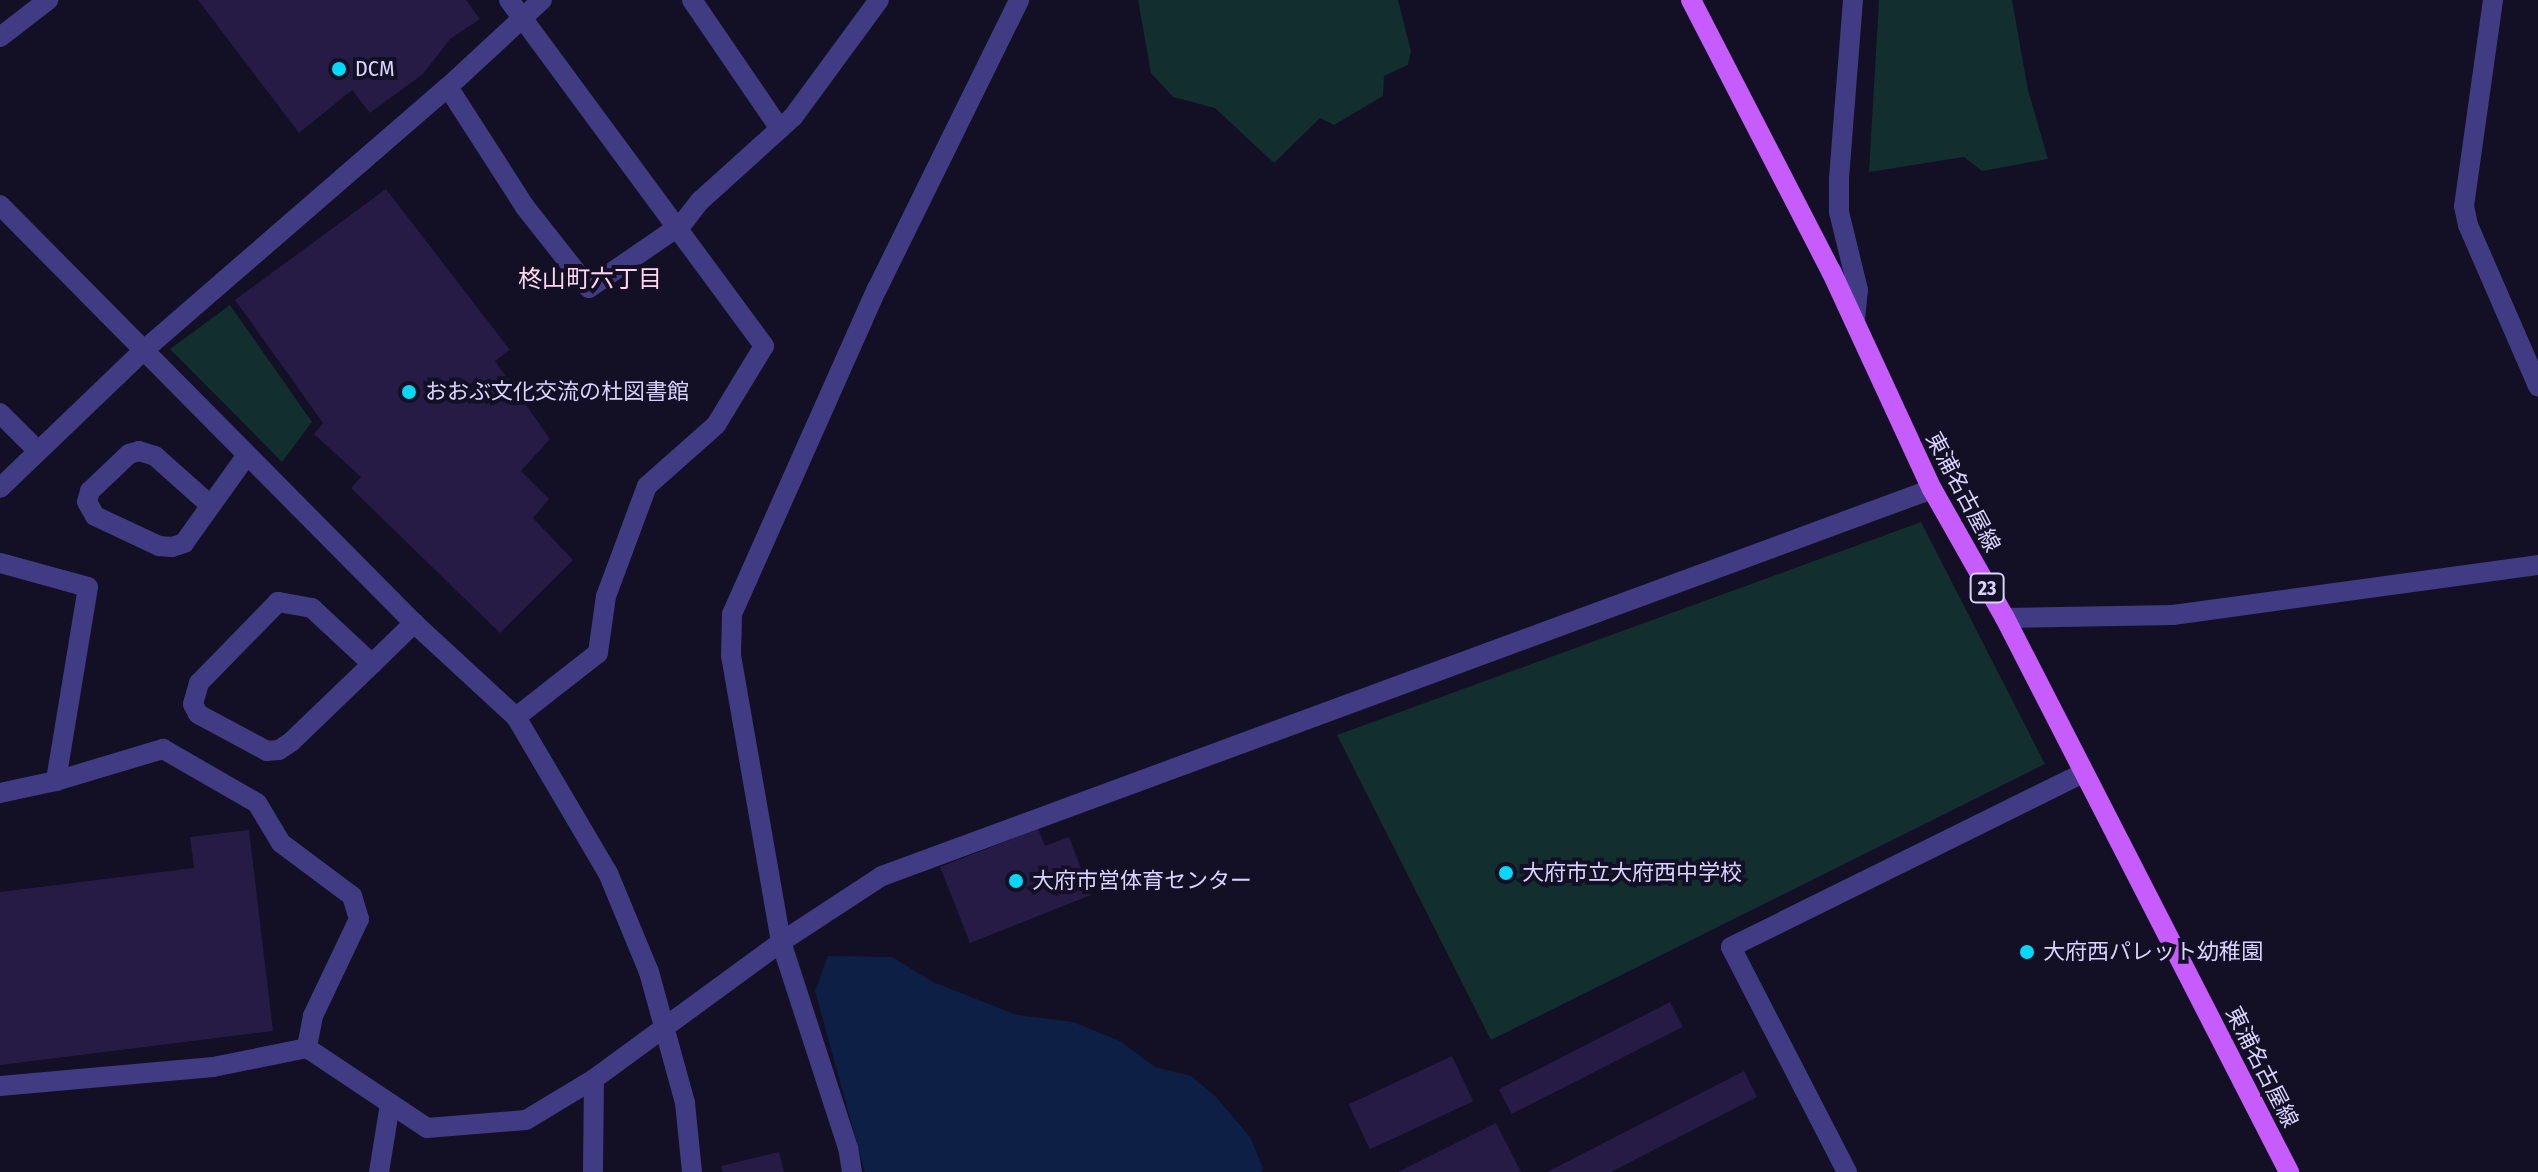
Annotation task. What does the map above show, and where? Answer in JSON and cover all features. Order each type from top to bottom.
[{"type":"main road","name":"東浦名古屋線","points":[[1691,0],[1855,320],[1932,489],[2005,618],[2289,1172]]},
{"type":"street","points":[[0,37],[48,0]]},
{"type":"street","points":[[0,488],[143,351],[448,87],[516,8],[542,0]]},
{"type":"street","points":[[692,0],[780,129]]},
{"type":"street","points":[[448,87],[525,207],[589,288],[679,226],[700,201],[793,117],[879,0]]},
{"type":"street","points":[[852,1172],[848,1148],[781,942],[731,656],[732,614],[877,289],[1019,0]]},
{"type":"street","points":[[1853,0],[1839,212],[1858,290],[1855,320]]},
{"type":"street","points":[[2493,0],[2464,206],[2468,225],[2538,386]]},
{"type":"street","points":[[516,8],[679,226],[764,346],[716,425],[647,486],[606,596],[598,653],[516,717]]},
{"type":"street","points":[[2,210],[414,623],[516,717],[608,873],[649,972],[685,1103],[692,1172]]},
{"type":"street","points":[[0,413],[38,451]]},
{"type":"street","points":[[210,505],[155,456],[139,451],[129,454],[90,491],[87,502],[95,516],[159,546],[172,547],[184,543],[247,455]]},
{"type":"street","points":[[0,1086],[213,1067],[307,1048],[427,1128],[526,1120],[594,1079],[665,1024],[781,942],[882,876],[1932,489]]},
{"type":"street","points":[[0,563],[88,587],[56,781]]},
{"type":"street","points":[[2005,618],[2173,615],[2538,565]]},
{"type":"street","points":[[372,664],[312,608],[278,602],[199,683],[193,704],[198,714],[267,751],[279,750],[372,664],[414,623]]},
{"type":"street","points":[[0,793],[56,781],[163,749],[257,803],[281,843],[352,896],[359,919],[313,1016],[307,1048]]},
{"type":"street","points":[[1847,1172],[1731,947],[2083,773]]},
{"type":"street","points":[[593,1172],[594,1079]]},
{"type":"street","points":[[379,1172],[390,1104]]},
{"type":"green space","points":[[1138,0],[1398,0],[1411,51],[1408,65],[1384,76],[1383,96],[1334,125],[1320,118],[1274,163],[1215,108],[1173,97],[1151,73]]},
{"type":"green space","points":[[1879,0],[2012,0],[2028,90],[2048,159],[1982,171],[1964,157],[1869,172]]},
{"type":"green space","points":[[230,305],[312,422],[282,462],[170,349]]},
{"type":"green space","points":[[1921,522],[2045,764],[1491,1040],[1337,735]]},
{"type":"water","points":[[828,956],[892,957],[933,982],[1017,1015],[1073,1022],[1120,1041],[1155,1067],[1191,1076],[1216,1097],[1250,1137],[1263,1168],[1261,1172],[865,1172],[815,991]]},
{"type":"building","name":"DCM","points":[[198,0],[466,0],[480,19],[450,39],[423,74],[370,113],[352,90],[299,133]]},
{"type":"building","name":"おおぶ文化交流の杜図書館","points":[[386,189],[510,350],[495,361],[550,439],[521,471],[549,499],[533,518],[573,560],[500,633],[351,488],[361,477],[314,434],[323,423],[235,300]]},
{"type":"building","name":"大府市営体育センター","points":[[1038,829],[1045,846],[1069,837],[1091,895],[970,943],[940,867]]},
{"type":"building","points":[[249,830],[273,1031],[0,1065],[0,892],[194,868],[190,837]]},
{"type":"building","points":[[1670,1002],[1683,1027],[1512,1114],[1499,1089]]},
{"type":"building","points":[[1452,1056],[1473,1101],[1370,1149],[1349,1104]]},
{"type":"building","points":[[1744,1071],[1757,1097],[1611,1172],[1547,1172]]},
{"type":"building","points":[[1496,1123],[1521,1172],[1398,1172]]},
{"type":"building","points":[[779,1152],[784,1172],[723,1172],[721,1166]]},
{"type":"place","name":"DCM","points":[[339,69]]},
{"type":"place","name":"おおぶ文化交流の杜図書館","points":[[409,392]]},
{"type":"place","name":"大府市立大府西中学校","points":[[1506,873]]},
{"type":"place","name":"大府市営体育センター","points":[[1016,881]]},
{"type":"place","name":"大府西パレット幼稚園","points":[[2027,952]]},
{"type":"district","name":"柊山町六丁目","points":[[590,280]]}]
